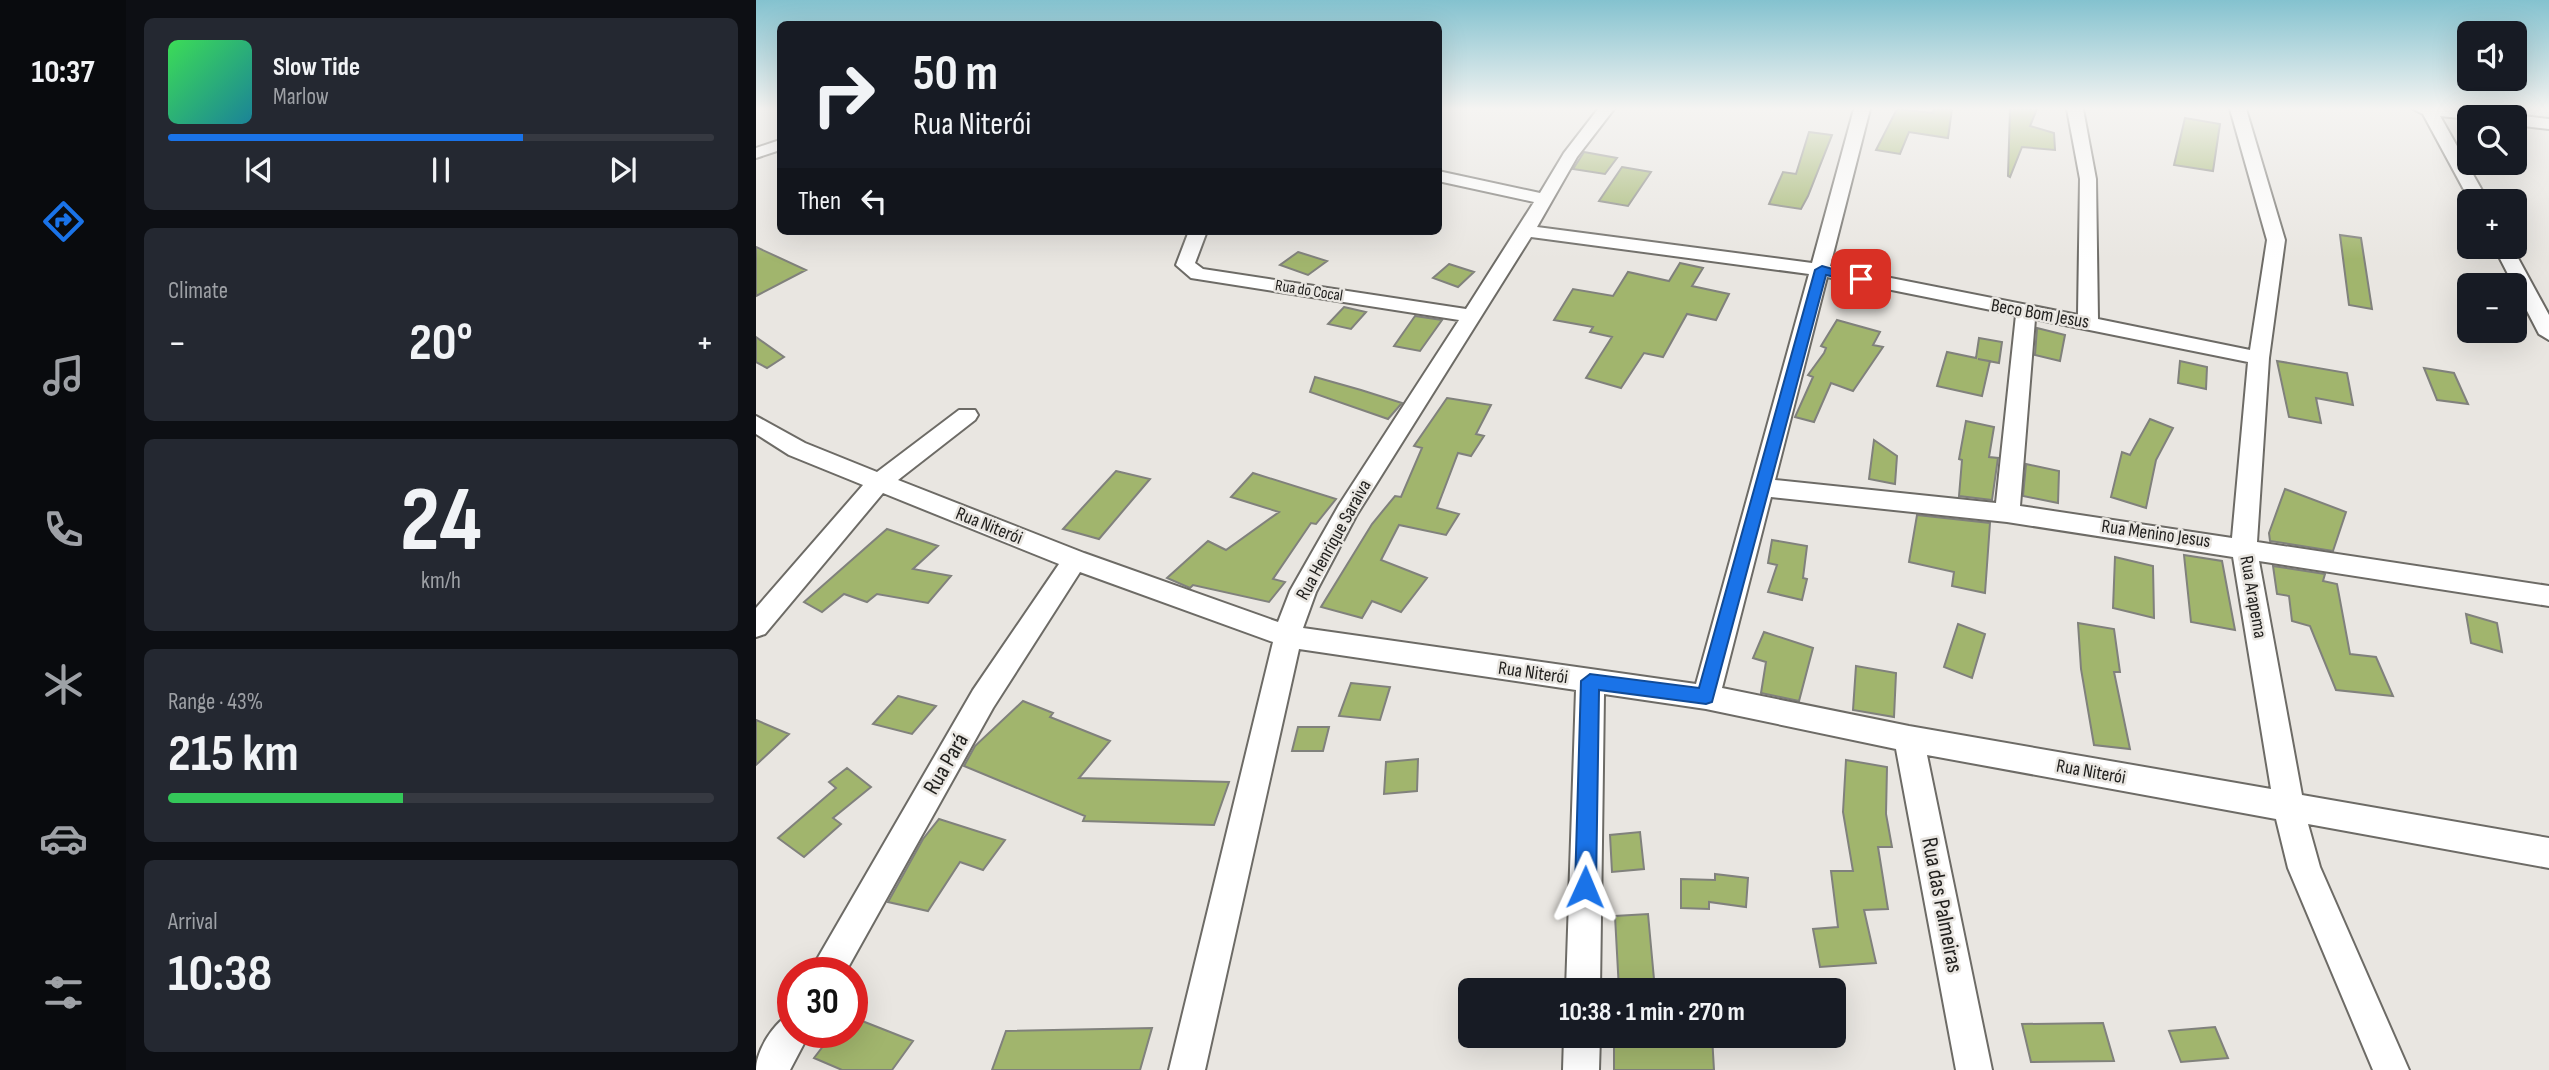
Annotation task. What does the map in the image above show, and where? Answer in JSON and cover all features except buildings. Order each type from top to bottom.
[{"type":"street","name":"Rua Henrique Saraiva","points":[[1187,1070],[1289,637],[1303,591],[1347,512],[1526,231],[1568,159]]},
{"type":"street","points":[[1706,697],[1760,486],[1822,270],[1850,159]]},
{"type":"street","points":[[2084,159],[2088,178],[2088,322]]},
{"type":"street","name":"Rua Arapema","points":[[2252,159],[2276,240],[2259,358],[2245,547],[2289,809],[2304,868],[2390,1070]]},
{"type":"street","points":[[2454,159],[2472,189]]},
{"type":"street","points":[[1442,177],[1544,199]]},
{"type":"street","name":"Beco Bom Jesus","points":[[1526,231],[1822,270],[2259,358]]},
{"type":"street","name":"Rua do Cocal","points":[[1196,235],[1185,265],[1191,271],[1471,316]]},
{"type":"street","points":[[2509,259],[2549,334]]},
{"type":"street","points":[[2007,513],[2026,311]]},
{"type":"street","points":[[756,626],[879,482],[967,415]]},
{"type":"street","name":"Rua Niterói","points":[[756,424],[797,449],[879,482],[1075,560],[1289,637],[1706,697],[1909,739],[2289,809],[2549,853]]},
{"type":"street","name":"Rua Menino Jesus","points":[[1760,486],[2007,513],[2245,547],[2549,596]]},
{"type":"street","name":"Rua Pará","points":[[835,957],[983,699],[1075,560]]},
{"type":"street","points":[[1583,978],[1590,681]]},
{"type":"street","name":"Rua das Palmeiras","points":[[1909,739],[1974,1070]]},
{"type":"street","points":[[770,1070],[783,1048]]},
{"type":"street","points":[[1581,1070],[1582,1048]]},
{"type":"route","points":[[1585,887],[1590,681],[1706,697],[1760,486],[1822,270],[1861,279]]}]
